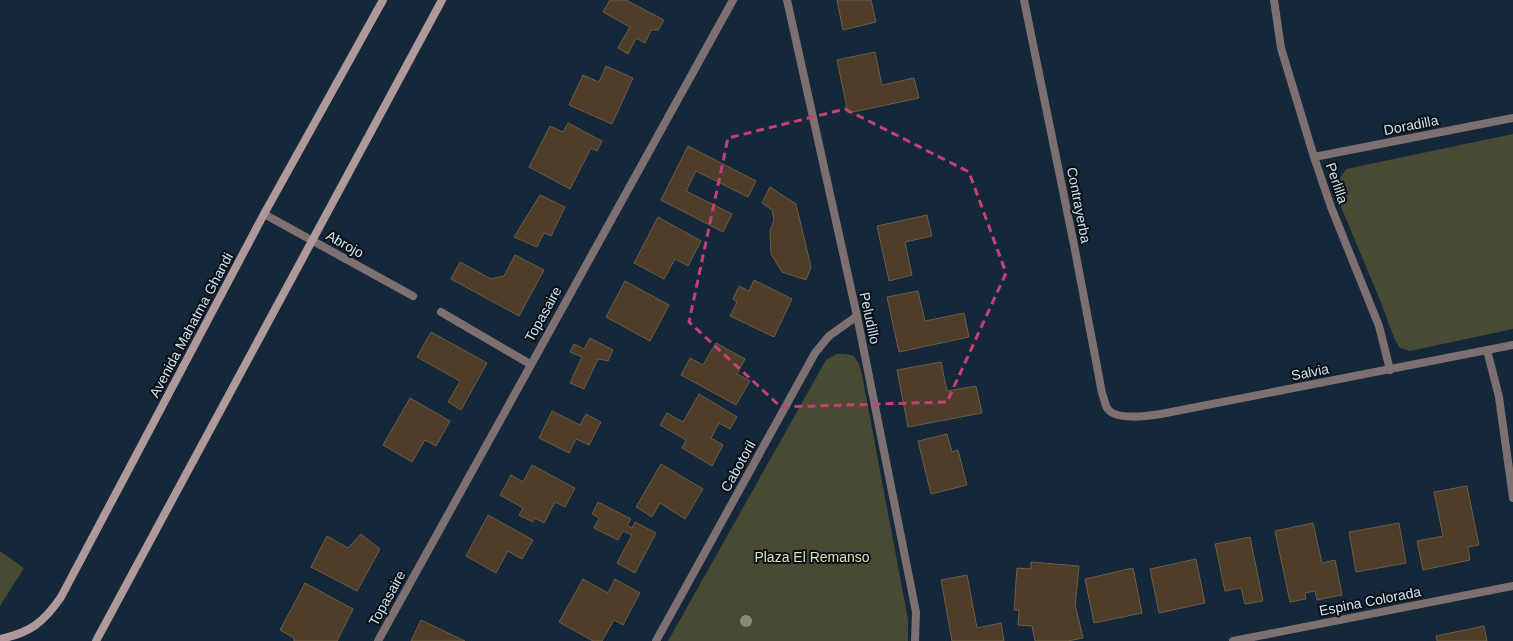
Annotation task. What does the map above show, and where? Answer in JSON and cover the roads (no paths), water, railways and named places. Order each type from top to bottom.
[{"type":"main road","name":"Avenida Mahatma Ghandi","points":[[0,640],[26,631],[39,623],[50,613],[61,597],[264,214],[383,0]]},
{"type":"main road","points":[[96,641],[442,0]]},
{"type":"street","name":"Topasaire","points":[[378,641],[530,364],[733,0]]},
{"type":"street","name":"Contrayerba","points":[[1024,0],[1073,238],[1102,393],[1107,408],[1112,413]]},
{"type":"street","name":"Perlilla","points":[[1274,0],[1281,48],[1314,157],[1333,214],[1379,326],[1390,370]]},
{"type":"street","name":"Peludillo","points":[[788,1],[857,316],[916,612],[915,641]]},
{"type":"street","name":"Doradilla","points":[[1314,157],[1513,118]]},
{"type":"street","name":"Abrojo","points":[[264,214],[412,296]]},
{"type":"street","points":[[441,312],[530,364]]},
{"type":"street","name":"Cabotoril","points":[[656,641],[815,353],[829,336],[857,316]]},
{"type":"street","name":"Salvia","points":[[1112,413],[1120,416],[1161,414],[1513,345]]},
{"type":"street","points":[[1487,350],[1499,397],[1513,498]]},
{"type":"street","name":"Espina Colorada","points":[[1233,641],[1513,586]]},
{"type":"park label","name":"Plaza El Remanso","points":[[812,557]]}]
